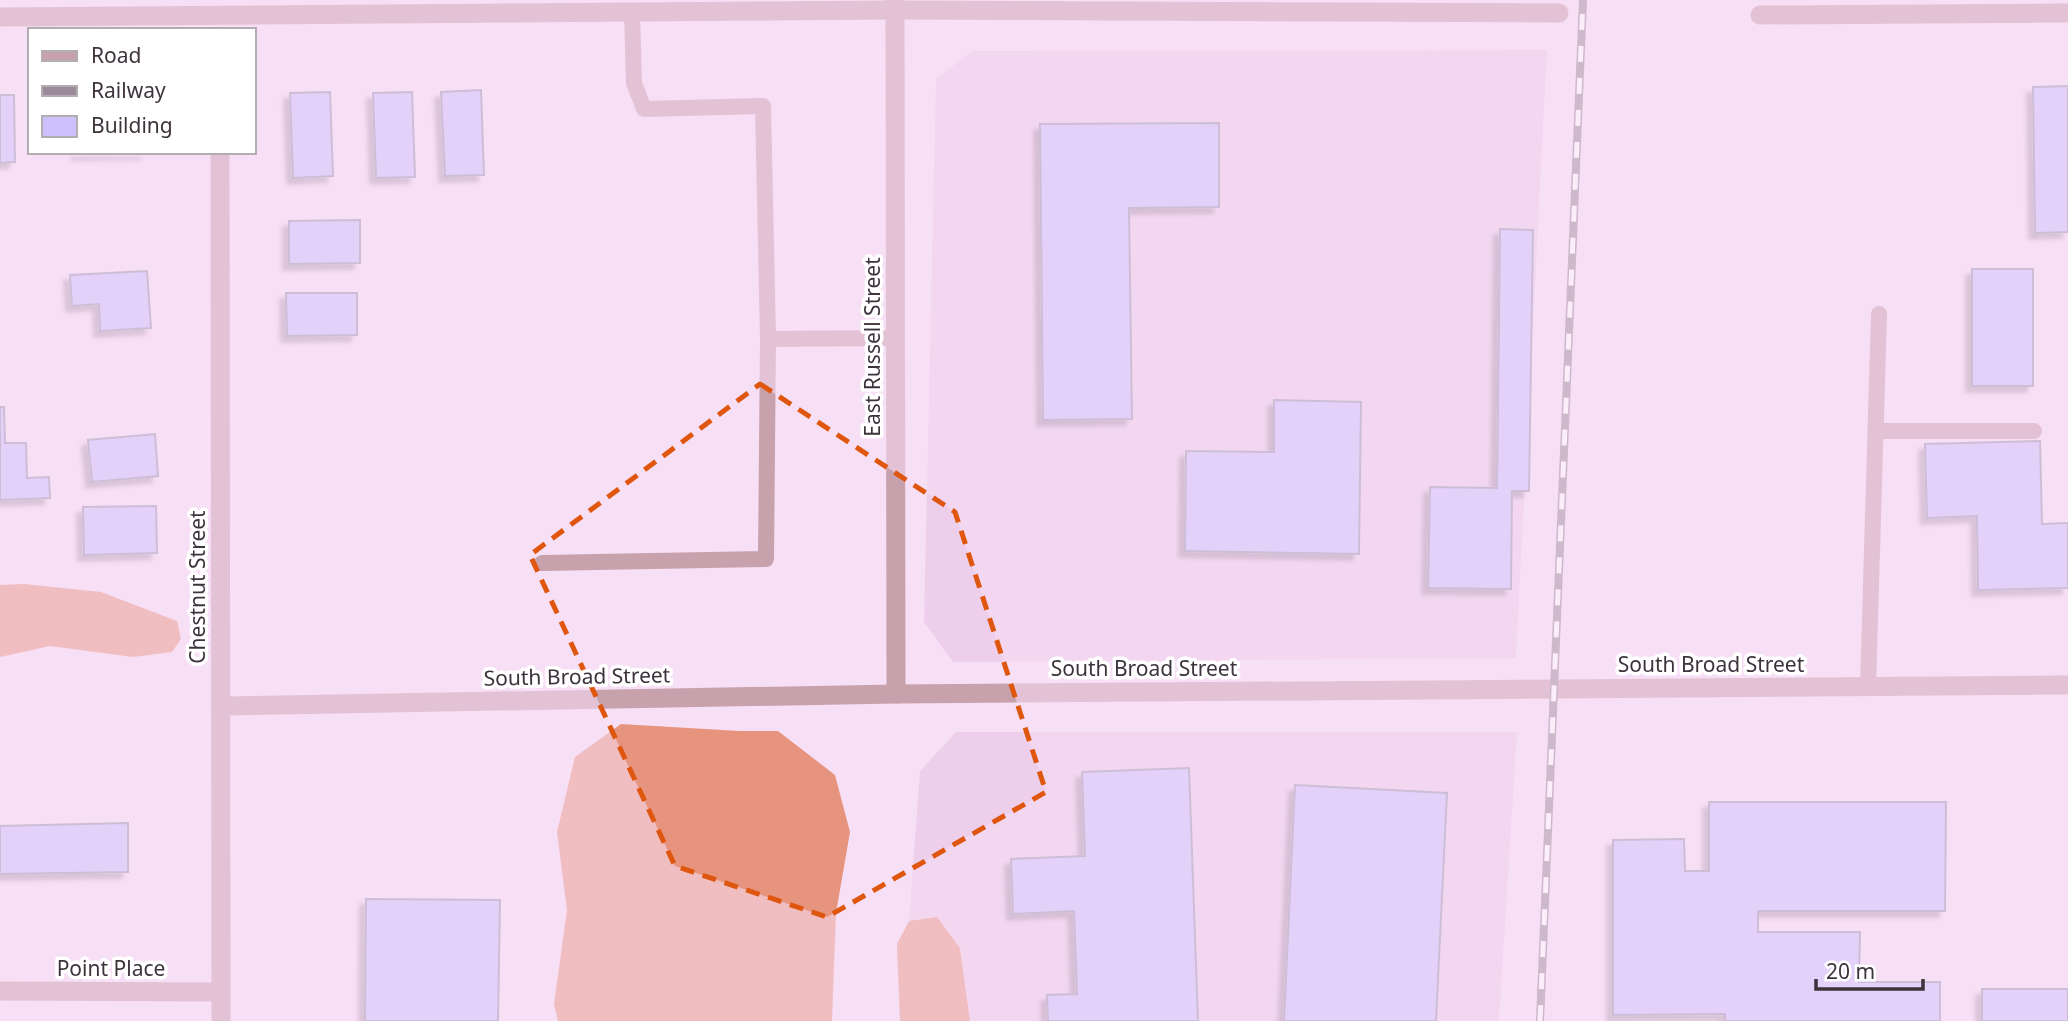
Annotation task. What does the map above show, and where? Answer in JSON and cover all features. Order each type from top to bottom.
[{"type":"street","points":[[0,17],[220,15],[472,7],[632,12],[895,5],[1559,13]]},
{"type":"street","name":"East Russell Street","points":[[895,5],[896,694]]},
{"type":"street","points":[[1760,15],[2068,13]]},
{"type":"street","name":"Chestnut Street","points":[[220,154],[221,1021]]},
{"type":"street","name":"South Broad Street","points":[[221,706],[896,694],[2068,685]]},
{"type":"street","name":"Point Place","points":[[0,991],[221,992]]},
{"type":"lane","points":[[542,563],[766,559],[768,339],[763,106],[644,109],[634,83],[632,12]]},
{"type":"lane","points":[[1868,687],[1879,314]]},
{"type":"lane","points":[[768,339],[895,338]]},
{"type":"lane","points":[[1876,431],[2034,432]]},
{"type":"highlighted area","points":[[760,384],[955,512],[1046,792],[827,917],[675,866],[530,555]]},
{"type":"shaded area","points":[[1547,50],[1516,658],[953,662],[924,622],[936,79],[972,51]]},
{"type":"shaded area","points":[[24,584],[101,592],[177,621],[181,639],[172,652],[133,657],[50,646],[0,657],[0,585]]},
{"type":"shaded area","points":[[621,724],[778,731],[835,775],[850,832],[836,913],[832,1021],[558,1021],[554,1004],[567,910],[557,832],[575,757]]},
{"type":"shaded area","points":[[956,732],[1517,732],[1499,1021],[970,1021],[960,948],[909,921],[920,771]]},
{"type":"shaded area","points":[[937,917],[960,948],[970,1021],[900,1021],[897,944],[909,921]]},
{"type":"building","points":[[2068,86],[2068,232],[2035,233],[2033,87]]},
{"type":"building","points":[[481,90],[484,175],[445,176],[441,92]]},
{"type":"building","points":[[330,92],[333,176],[293,178],[290,93]]},
{"type":"building","points":[[412,92],[415,177],[376,178],[373,93]]},
{"type":"building","points":[[0,95],[14,95],[15,162],[0,163]]},
{"type":"building","points":[[1219,123],[1219,207],[1129,208],[1132,419],[1043,420],[1040,124]]},
{"type":"building","points":[[360,220],[360,263],[289,264],[289,221]]},
{"type":"building","points":[[1500,229],[1533,230],[1529,491],[1512,491],[1511,589],[1428,588],[1430,487],[1497,488]]},
{"type":"building","points":[[1972,269],[2033,269],[2033,386],[1972,386]]},
{"type":"building","points":[[147,271],[151,328],[100,331],[99,304],[72,306],[70,275]]},
{"type":"building","points":[[286,293],[357,293],[357,335],[287,336]]},
{"type":"building","points":[[1274,400],[1361,402],[1359,554],[1185,551],[1186,451],[1274,452]]},
{"type":"building","points":[[0,407],[4,407],[5,443],[26,443],[27,478],[49,477],[50,498],[0,500]]},
{"type":"building","points":[[155,434],[158,476],[92,482],[88,440]]},
{"type":"building","points":[[2040,441],[2042,524],[2068,523],[2068,588],[1978,590],[1977,516],[1927,518],[1925,444]]},
{"type":"building","points":[[156,506],[157,553],[84,555],[83,507]]},
{"type":"building","points":[[1189,768],[1198,1021],[1048,1021],[1047,995],[1077,994],[1074,911],[1013,914],[1011,859],[1085,856],[1082,772]]},
{"type":"building","points":[[1295,785],[1447,793],[1436,1021],[1284,1021]]},
{"type":"building","points":[[1709,802],[1946,802],[1945,911],[1758,911],[1758,932],[1860,932],[1859,982],[1940,982],[1940,1021],[1725,1021],[1725,1014],[1613,1015],[1613,840],[1684,839],[1685,871],[1709,871]]},
{"type":"building","points":[[128,823],[128,872],[0,874],[0,826]]},
{"type":"building","points":[[366,899],[500,900],[498,1021],[365,1021]]},
{"type":"building","points":[[1982,989],[2068,989],[2068,1021],[1982,1021]]},
{"type":"railway","points":[[1540,1021],[1583,0]]}]
